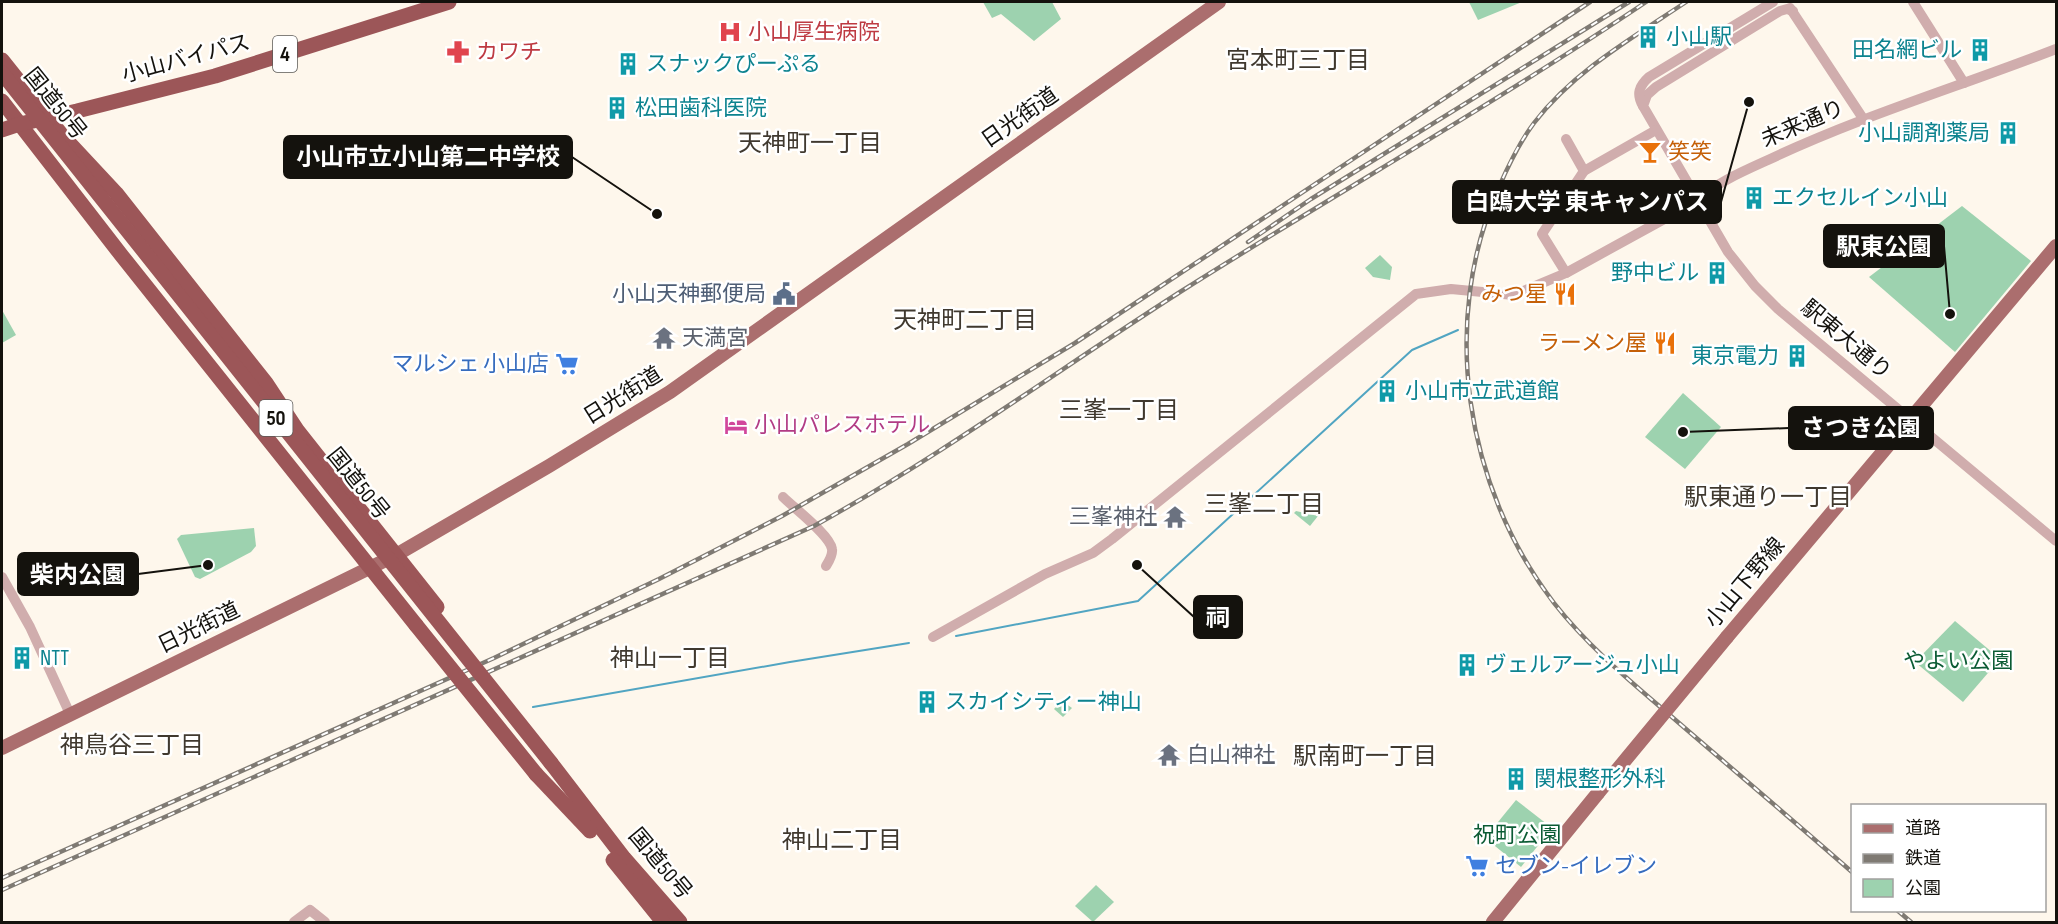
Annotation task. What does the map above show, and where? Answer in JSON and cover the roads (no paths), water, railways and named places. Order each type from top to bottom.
[{"type":"highway","name":"小山バイパス","points":[[2,130],[20,123],[221,74],[449,2]]},
{"type":"highway","points":[[2,60],[48,118],[116,194],[266,383],[297,430],[437,607],[547,766]]},
{"type":"highway","name":"国道50号","points":[[2,73],[547,766],[590,831],[666,916],[680,922]]},
{"type":"highway","name":"国道50号","points":[[2,89],[547,766],[624,858],[666,916]]},
{"type":"highway","points":[[2,101],[122,256],[416,625],[547,766]]},
{"type":"main road","name":"日光街道","points":[[2,748],[396,555],[540,472],[670,392],[1219,2]]},
{"type":"main road","name":"小山下野線","points":[[1493,922],[1727,637],[2056,246]]},
{"type":"street","points":[[1643,106],[1638,93],[1639,88],[1649,77],[1773,2]]},
{"type":"street","points":[[1779,2],[1795,6],[1864,120]]},
{"type":"street","points":[[1913,2],[1964,83]]},
{"type":"street","points":[[1643,106],[1647,95],[1656,87],[1780,11],[1795,6]]},
{"type":"street","name":"未来通り","points":[[933,637],[1045,574],[1093,553],[1416,294],[1451,290],[1514,295],[1566,273],[1697,201],[1703,194],[1797,146],[2056,49]]},
{"type":"street","name":"駅東大通り","points":[[1643,106],[1728,252],[1755,286],[1778,309],[2056,541]]},
{"type":"street","points":[[1566,273],[1542,234],[1584,171],[1656,130]]},
{"type":"street","points":[[1566,139],[1584,171]]},
{"type":"street","points":[[783,497],[826,537],[831,546],[830,558],[825,566]]},
{"type":"street","points":[[2,577],[30,627],[70,714]]},
{"type":"street","points":[[294,922],[310,910],[325,922]]},
{"type":"waterway","points":[[956,636],[1138,601],[1412,350],[1458,330]]},
{"type":"waterway","points":[[533,707],[909,643]]},
{"type":"railway","points":[[2,878],[494,658],[659,579],[782,516],[908,444],[1075,343],[1590,2]]},
{"type":"railway","points":[[1248,242],[1311,199],[1629,2]]},
{"type":"railway","points":[[2,890],[814,526],[908,471],[1180,292],[1531,77],[1646,2]]},
{"type":"railway","points":[[1686,2],[1585,71],[1550,104],[1534,123],[1515,154],[1499,187],[1480,239],[1470,293],[1467,347],[1471,402],[1482,456],[1499,508],[1524,557],[1554,603],[1583,636],[1646,695],[1851,871]]},
{"type":"railway","points":[[1899,912],[1911,922]]},
{"type":"place","name":"小山厚生病院","points":[[730,32]]},
{"type":"place","name":"小山駅","points":[[1648,37]]},
{"type":"place","name":"田名網ビル","points":[[1980,50]]},
{"type":"place","name":"カワチ","points":[[458,52]]},
{"type":"place","name":"スナックぴーぷる","points":[[628,64]]},
{"type":"place","name":"白鴎大学 東キャンパス","points":[[1749,102]]},
{"type":"place","name":"松田歯科医院","points":[[617,108]]},
{"type":"place","name":"小山調剤薬局","points":[[2008,133]]},
{"type":"place","name":"笑笑","points":[[1650,152]]},
{"type":"place","name":"エクセルイン小山","points":[[1754,198]]},
{"type":"place","name":"小山市立小山第二中学校","points":[[657,214]]},
{"type":"place","name":"野中ビル","points":[[1717,273]]},
{"type":"place","name":"小山天神郵便局","points":[[784,294]]},
{"type":"place","name":"みつ星","points":[[1565,294]]},
{"type":"place","name":"駅東公園","points":[[1950,314]]},
{"type":"place","name":"天満宮","points":[[664,338]]},
{"type":"place","name":"ラーメン屋","points":[[1665,343]]},
{"type":"place","name":"東京電力","points":[[1797,356]]},
{"type":"place","name":"マルシェ 小山店","points":[[567,364]]},
{"type":"place","name":"小山市立武道館","points":[[1387,391]]},
{"type":"place","name":"小山パレスホテル","points":[[736,425]]},
{"type":"place","name":"さつき公園","points":[[1683,432]]},
{"type":"place","name":"三峯神社","points":[[1175,517]]},
{"type":"place","name":"柴内公園","points":[[208,565]]},
{"type":"place","name":"祠","points":[[1137,565]]},
{"type":"place","name":"NTT","points":[[22,658]]},
{"type":"place","name":"ヴェルアージュ小山","points":[[1467,665]]},
{"type":"place","name":"スカイシティー神山","points":[[927,702]]},
{"type":"place","name":"白山神社","points":[[1169,755]]},
{"type":"place","name":"関根整形外科","points":[[1516,779]]},
{"type":"place","name":"セブン-イレブン","points":[[1477,866]]},
{"type":"district","name":"宮本町三丁目","points":[[1298,60]]},
{"type":"district","name":"天神町一丁目","points":[[810,143]]},
{"type":"district","name":"天神町二丁目","points":[[965,320]]},
{"type":"district","name":"三峯一丁目","points":[[1119,410]]},
{"type":"district","name":"駅東通り一丁目","points":[[1768,497]]},
{"type":"district","name":"三峯二丁目","points":[[1264,504]]},
{"type":"district","name":"神山一丁目","points":[[670,658]]},
{"type":"district","name":"神鳥谷三丁目","points":[[132,745]]},
{"type":"district","name":"駅南町一丁目","points":[[1365,756]]},
{"type":"district","name":"神山二丁目","points":[[842,840]]},
{"type":"park label","name":"やよい公園","points":[[1958,661]]},
{"type":"park label","name":"祝町公園","points":[[1517,835]]}]
